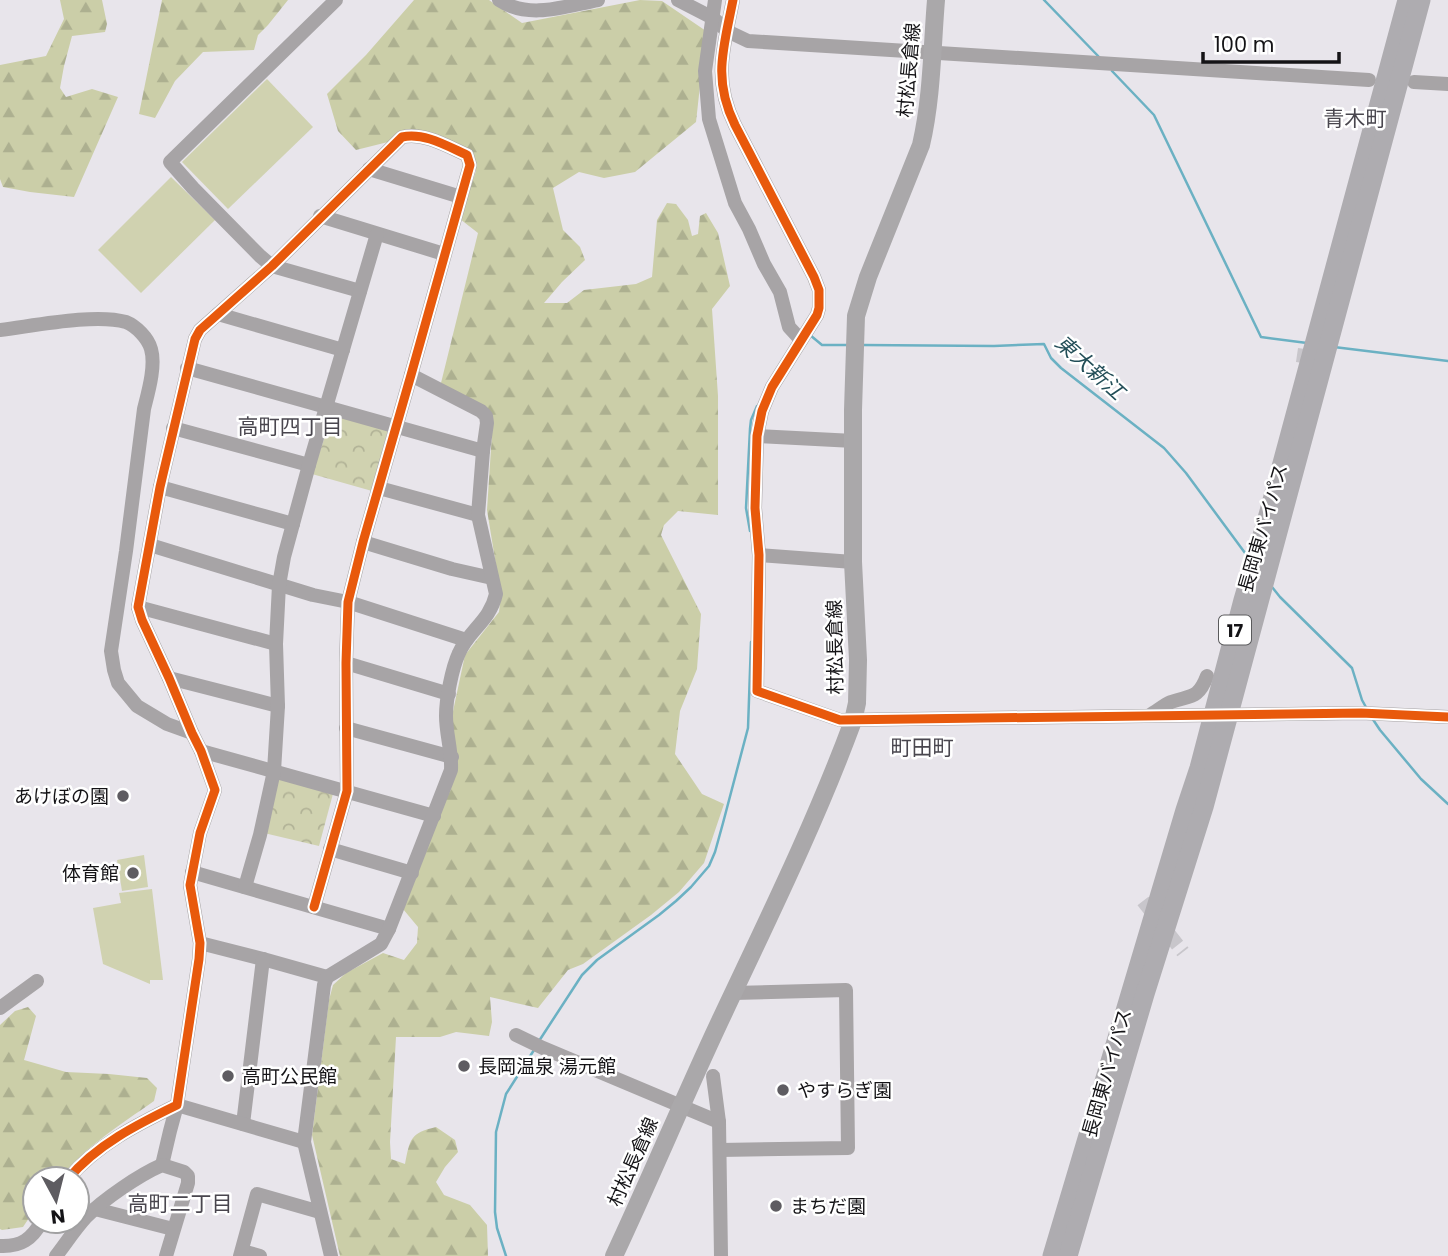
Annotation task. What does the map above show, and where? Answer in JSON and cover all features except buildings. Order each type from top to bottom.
[{"type":"highway","name":"長岡東バイパス","points":[[1068,1256],[1204,807],[1240,613],[1407,0]]},
{"type":"highway","name":"長岡東バイパス","points":[[1052,1256],[1185,810],[1221,715],[1421,0]]},
{"type":"main road","name":"村松長倉線","points":[[614,1256],[681,1105],[797,858],[853,720],[857,703],[858,660],[853,562],[856,316],[868,277],[921,145],[930,88],[936,0]]},
{"type":"street","points":[[336,0],[170,162],[272,266],[360,291]]},
{"type":"street","points":[[499,0],[515,8],[535,11],[598,0]]},
{"type":"street","points":[[678,0],[713,18],[727,31],[748,41],[1369,80]]},
{"type":"street","points":[[715,0],[705,71],[709,119],[735,203],[780,292],[789,327],[802,340]]},
{"type":"street","points":[[733,0],[721,64],[726,103],[819,290],[817,315],[772,387],[762,411],[757,436],[757,691],[840,720],[1361,713],[1448,717]]},
{"type":"street","points":[[1414,82],[1448,84]]},
{"type":"street","points":[[162,1165],[187,1050],[199,959],[200,943],[190,885],[200,833],[215,790],[201,751],[138,607],[160,487],[187,368],[200,330],[272,266],[402,137],[410,135],[430,139],[467,155],[470,166],[348,602],[346,792],[314,907]]},
{"type":"street","points":[[369,169],[461,197]]},
{"type":"street","points":[[320,216],[444,254]]},
{"type":"street","points":[[245,887],[274,771],[278,706],[276,644],[279,585],[309,465],[377,234]]},
{"type":"street","points":[[218,314],[343,351]]},
{"type":"street","points":[[0,330],[91,319],[122,321],[138,329],[151,348],[150,386],[144,409],[111,651],[118,683],[137,706],[167,724],[192,733]]},
{"type":"street","points":[[187,368],[483,451]]},
{"type":"street","points":[[331,1256],[304,1142],[324,985],[327,977],[381,944],[389,929],[451,770],[452,757],[446,716],[458,654],[493,606],[496,594],[478,515],[486,416],[411,375]]},
{"type":"street","points":[[173,428],[309,465]]},
{"type":"street","points":[[757,436],[854,441]]},
{"type":"street","points":[[160,487],[293,524]]},
{"type":"street","points":[[379,488],[478,515]]},
{"type":"street","points":[[363,542],[492,578]]},
{"type":"street","points":[[150,545],[313,595],[348,602],[466,640]]},
{"type":"street","points":[[759,555],[853,562]]},
{"type":"street","points":[[138,607],[276,644]]},
{"type":"street","points":[[346,663],[449,694]]},
{"type":"street","points":[[1149,716],[1171,702],[1197,693],[1207,676]]},
{"type":"street","points":[[169,678],[278,706]]},
{"type":"street","points":[[346,728],[452,757]]},
{"type":"street","points":[[201,751],[434,816]]},
{"type":"street","points":[[330,849],[412,873]]},
{"type":"street","points":[[192,872],[389,929]]},
{"type":"street","points":[[200,943],[327,977]]},
{"type":"street","points":[[243,1124],[263,959]]},
{"type":"street","points":[[0,1008],[37,981]]},
{"type":"street","points":[[720,1150],[848,1148],[846,990],[733,993]]},
{"type":"street","points":[[516,1035],[719,1122]]},
{"type":"street","points":[[713,1076],[719,1122],[721,1256]]},
{"type":"street","points":[[81,1165],[115,1138],[177,1105],[304,1142]]},
{"type":"street","points":[[56,1256],[94,1209],[162,1165],[188,1175],[166,1256]]},
{"type":"street","points":[[260,1256],[241,1253],[257,1194],[320,1212]]},
{"type":"street","points":[[94,1209],[173,1229]]},
{"type":"street","points":[[0,1246],[13,1247],[33,1235]]},
{"type":"green space","points":[[60,0],[102,0],[107,24],[105,32],[72,36],[60,88],[66,97],[92,89],[118,97],[74,197],[3,187],[0,179],[0,65],[46,56],[64,19]]},
{"type":"green space","points":[[162,0],[288,0],[258,35],[254,50],[203,52],[175,81],[155,118],[139,114]]},
{"type":"green space","points":[[414,0],[489,0],[522,23],[640,0],[662,1],[706,31],[696,122],[635,172],[604,178],[579,172],[553,188],[563,230],[580,247],[585,260],[544,303],[567,303],[584,290],[636,284],[652,277],[657,220],[667,203],[676,204],[688,220],[692,236],[698,234],[700,216],[706,213],[718,233],[730,286],[712,309],[718,396],[718,515],[678,511],[664,525],[661,535],[701,614],[697,669],[680,711],[675,754],[702,794],[724,804],[704,863],[679,892],[583,964],[568,970],[538,1008],[490,997],[492,1022],[489,1036],[456,1032],[440,1037],[396,1037],[391,1159],[405,1164],[413,1138],[427,1129],[436,1127],[455,1140],[458,1152],[436,1182],[444,1195],[470,1205],[487,1225],[488,1256],[340,1256],[312,1135],[329,1000],[333,985],[346,973],[383,953],[404,960],[417,943],[418,927],[403,909],[456,774],[452,716],[465,655],[499,612],[501,596],[487,510],[493,418],[441,383],[478,233],[460,219],[476,171],[472,156],[426,135],[356,150],[338,131],[327,94],[366,55]]},
{"type":"green space","points":[[267,79],[313,127],[228,209],[182,162]]},
{"type":"green space","points":[[171,177],[215,220],[141,293],[98,250]]},
{"type":"green space","points":[[333,413],[388,430],[372,491],[312,474]]},
{"type":"green space","points":[[279,775],[334,790],[319,846],[264,833]]},
{"type":"green space","name":"体育館","points":[[144,855],[148,887],[122,891],[117,860]]},
{"type":"green space","points":[[152,889],[163,980],[150,980],[150,984],[103,964],[93,908],[121,903],[119,893]]},
{"type":"green space","points":[[28,1007],[36,1016],[24,1060],[66,1072],[147,1078],[157,1088],[154,1101],[71,1165],[21,1165],[21,1227],[2,1230],[0,1025],[15,1011]]},
{"type":"waterway","points":[[1044,0],[1100,58]]},
{"type":"waterway","points":[[1112,71],[1154,115],[1261,337],[1307,343]]},
{"type":"waterway","name":"東大新江","points":[[810,335],[822,345],[848,345]]},
{"type":"waterway","name":"東大新江","points":[[862,345],[1044,344],[1051,358],[1061,368],[1164,448],[1186,473],[1248,557]]},
{"type":"waterway","points":[[1334,347],[1448,361]]},
{"type":"waterway","points":[[750,531],[746,508],[750,429],[757,406]]},
{"type":"waterway","name":"東大新江","points":[[1272,587],[1352,668],[1367,709]]},
{"type":"waterway","points":[[539,1041],[582,975],[597,960],[676,901],[709,866],[748,728],[751,642]]},
{"type":"waterway","name":"東大新江","points":[[1372,718],[1421,779],[1448,804]]},
{"type":"waterway","points":[[506,1256],[495,1212],[496,1132],[506,1094],[534,1050]]},
{"type":"tunnel","points":[[1297,355],[1338,361]]},
{"type":"tunnel","points":[[1143,901],[1183,952]]},
{"type":"cycle path","points":[[733,0],[722,62],[728,108],[819,290],[817,315],[772,387],[762,411],[757,436],[757,691],[840,720],[1361,713],[1448,717]]},
{"type":"cycle path","points":[[81,1165],[133,1128],[177,1105],[199,959],[200,943],[190,885],[200,833],[215,790],[201,751],[138,607],[160,487],[195,339],[200,330],[272,266],[402,137],[419,136],[467,155],[470,165],[348,602],[347,791],[314,907]]},
{"type":"place","name":"あけぼの園","points":[[123,796]]},
{"type":"place","name":"体育館","points":[[133,873]]},
{"type":"place","name":"長岡温泉 湯元館","points":[[464,1066]]},
{"type":"place","name":"高町公民館","points":[[228,1076]]},
{"type":"place","name":"やすらぎ園","points":[[783,1090]]},
{"type":"place","name":"まちだ園","points":[[776,1206]]},
{"type":"district","name":"青木町","points":[[1355,118]]},
{"type":"district","name":"高町四丁目","points":[[290,426]]},
{"type":"district","name":"町田町","points":[[922,747]]},
{"type":"district","name":"高町二丁目","points":[[180,1203]]}]
